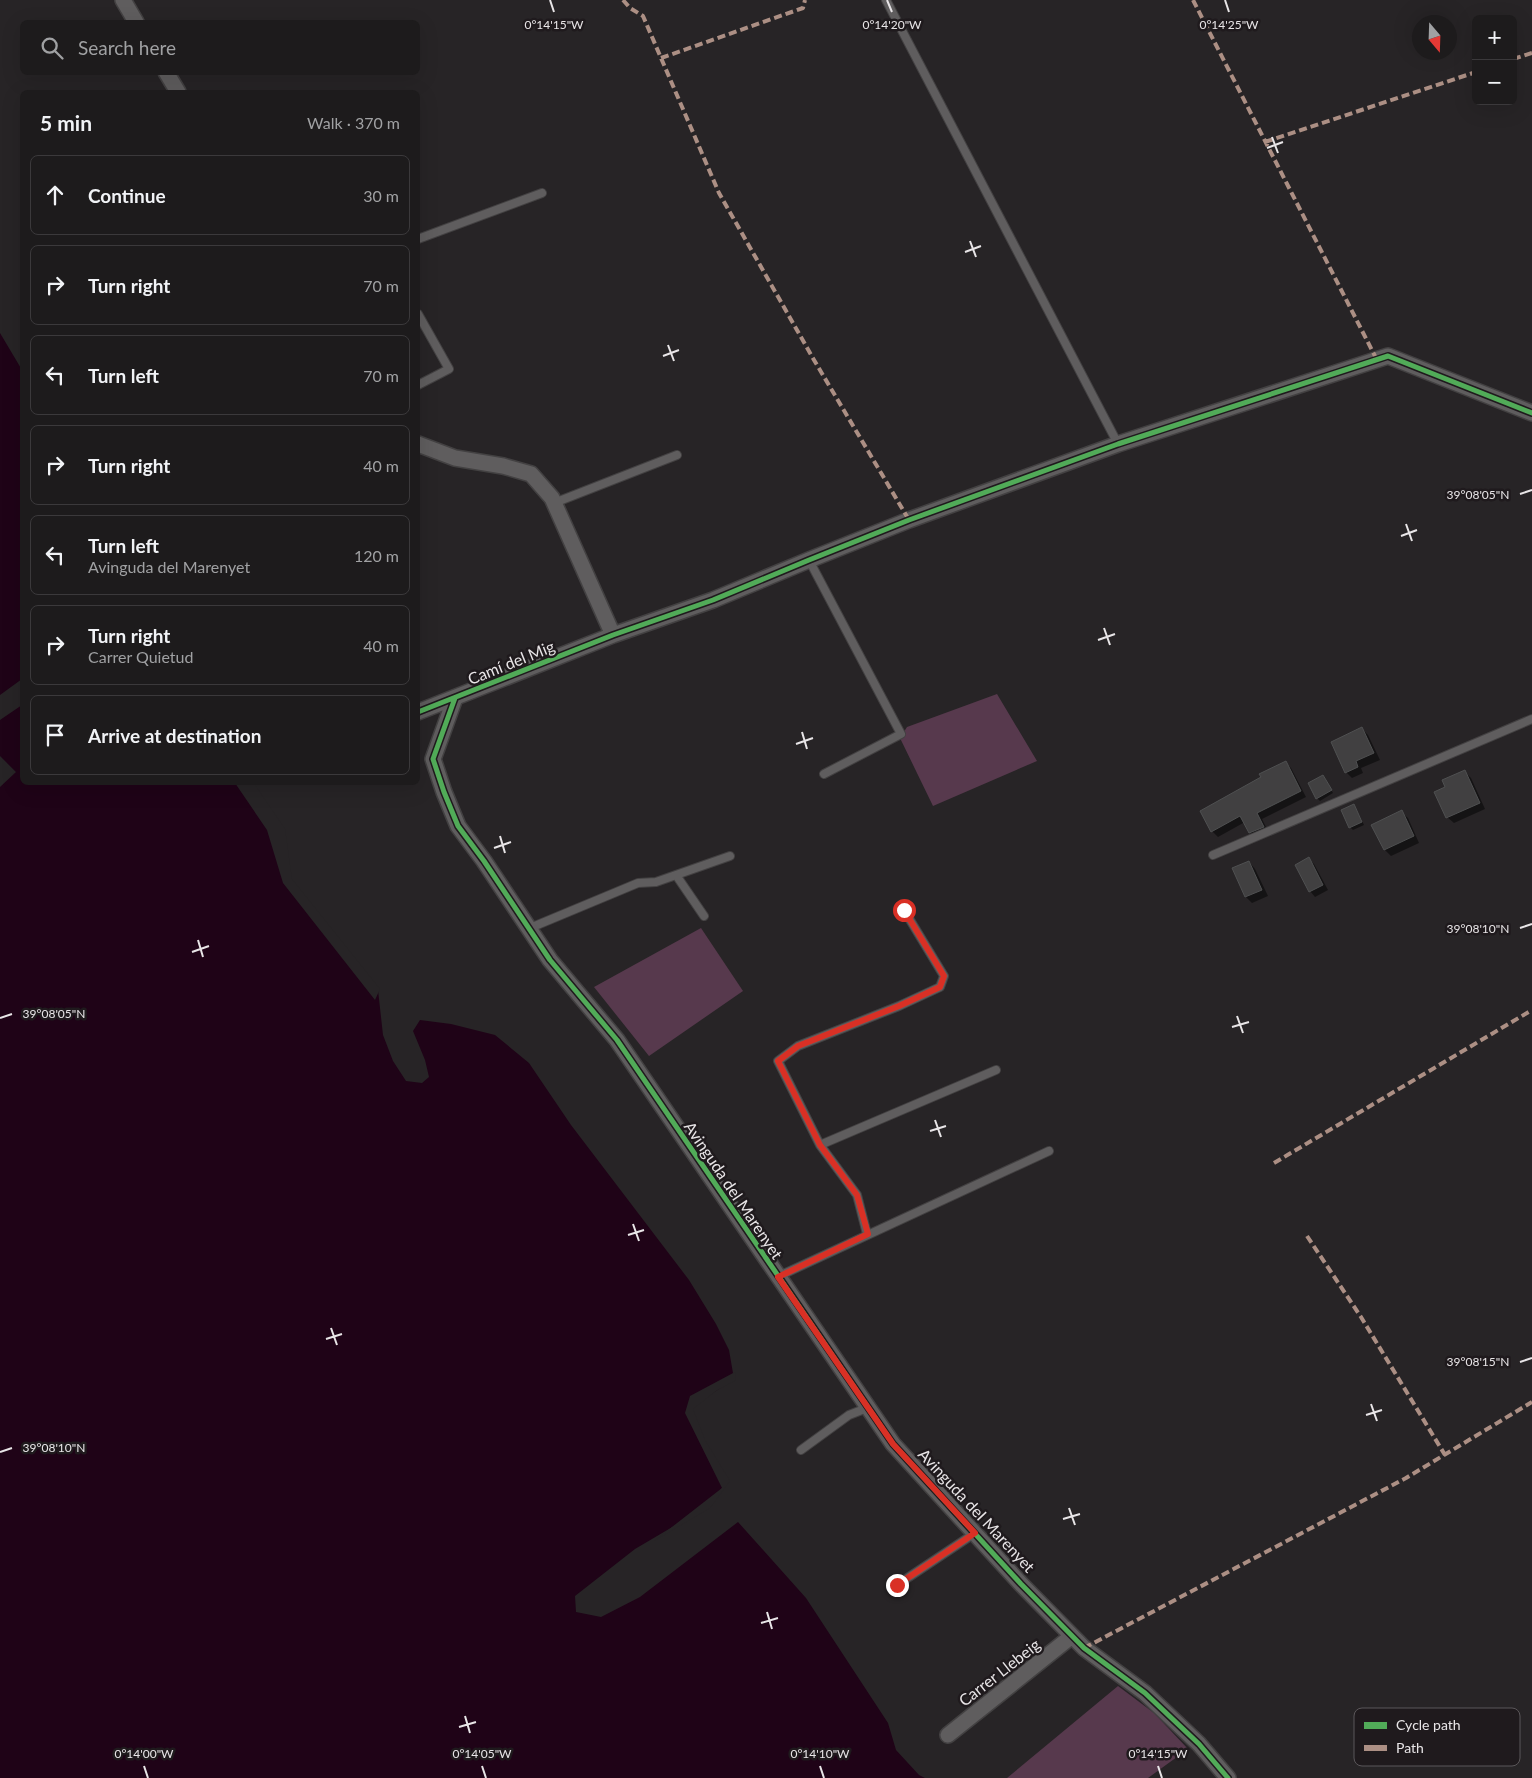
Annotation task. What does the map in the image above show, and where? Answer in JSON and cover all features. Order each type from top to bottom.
[{"type":"street","points":[[123,0],[135,20]]},
{"type":"street","points":[[168,75],[177,90]]},
{"type":"street","name":"Camí del Mig","points":[[420,711],[613,635],[713,600],[909,520],[1118,444],[1388,356],[1532,413]]},
{"type":"street","points":[[420,445],[455,458],[502,466],[532,474],[552,498],[613,635]]},
{"type":"street","name":"Avinguda del Marenyet","points":[[455,698],[433,759],[458,826],[484,860],[550,960],[616,1040],[867,1408],[893,1444],[1021,1584],[1084,1648],[1145,1693],[1199,1744],[1228,1778]]},
{"type":"street","name":"Carrer Llebeig","points":[[948,1734],[1072,1636]]},
{"type":"lane","points":[[886,0],[1118,444]]},
{"type":"lane","points":[[420,238],[542,193]]},
{"type":"lane","points":[[420,318],[448,369],[420,384]]},
{"type":"lane","points":[[554,503],[677,455]]},
{"type":"lane","points":[[808,560],[901,734],[824,774]]},
{"type":"lane","points":[[1213,854],[1532,719]]},
{"type":"lane","points":[[530,928],[638,883],[656,882],[730,856]]},
{"type":"lane","points":[[676,875],[704,916]]},
{"type":"lane","points":[[868,1234],[857,1195],[820,1145],[778,1061],[798,1046],[899,1006],[940,987],[944,976],[904,910]]},
{"type":"lane","points":[[820,1145],[996,1070]]},
{"type":"lane","points":[[778,1277],[1049,1151]]},
{"type":"lane","points":[[801,1450],[849,1415],[867,1408]]},
{"type":"lane","points":[[897,1585],[975,1533]]},
{"type":"shaded area","points":[[0,333],[20,367],[20,680],[0,695]]},
{"type":"shaded area","points":[[997,694],[1037,761],[933,806],[900,738],[907,727]]},
{"type":"shaded area","points":[[20,706],[20,785],[251,785],[289,880],[378,990],[383,1035],[393,1061],[406,1081],[422,1083],[429,1077],[425,1060],[413,1031],[420,1020],[451,1024],[495,1035],[529,1063],[571,1125],[689,1280],[716,1324],[729,1350],[734,1379],[690,1408],[703,1441],[728,1480],[708,1506],[635,1549],[575,1596],[576,1612],[601,1617],[640,1597],[738,1522],[806,1598],[888,1723],[896,1750],[919,1775],[925,1778],[0,1778],[0,787],[16,772],[0,756],[0,720]]},
{"type":"shaded area","points":[[701,928],[743,991],[649,1056],[594,987]]},
{"type":"shaded area","points":[[1118,1686],[1154,1713],[1188,1749],[1148,1778],[1007,1778]]},
{"type":"pier","points":[[236,785],[255,785],[285,829],[292,879],[380,989],[375,1000],[283,883],[267,830]]},
{"type":"pier","points":[[735,1372],[736,1380],[716,1391],[693,1409],[705,1440],[730,1481],[710,1508],[654,1541],[722,1488],[685,1413],[690,1396]]},
{"type":"building","points":[[1362,727],[1374,753],[1356,761],[1358,767],[1345,773],[1331,742]]},
{"type":"building","points":[[1286,761],[1301,791],[1257,813],[1264,827],[1249,833],[1240,816],[1211,832],[1200,811],[1261,777],[1259,774]]},
{"type":"building","points":[[1465,770],[1480,803],[1446,818],[1434,792],[1445,787],[1442,780]]},
{"type":"building","points":[[1323,775],[1332,790],[1316,799],[1308,783]]},
{"type":"building","points":[[1354,804],[1362,822],[1349,828],[1341,810]]},
{"type":"building","points":[[1402,810],[1414,836],[1384,850],[1371,825]]},
{"type":"building","points":[[1309,857],[1323,885],[1309,892],[1295,865]]},
{"type":"building","points":[[1249,861],[1262,890],[1245,897],[1232,868]]},
{"type":"marked path","points":[[623,0],[630,8],[643,16],[719,193],[814,360],[909,520]]},
{"type":"marked path","points":[[661,58],[803,8],[805,0]]},
{"type":"marked path","points":[[1193,0],[1377,360]]},
{"type":"marked path","points":[[1517,58],[1532,53]]},
{"type":"marked path","points":[[1265,142],[1472,73]]},
{"type":"marked path","points":[[1274,1163],[1532,1010]]},
{"type":"marked path","points":[[1307,1236],[1361,1317],[1445,1455]]},
{"type":"marked path","points":[[1084,1648],[1406,1478],[1532,1402]]},
{"type":"cycle path","points":[[420,711],[613,635],[713,600],[909,520],[1118,444],[1388,356],[1532,413]]},
{"type":"cycle path","points":[[455,698],[433,759],[458,826],[484,861],[550,960],[617,1040],[893,1444],[1021,1584],[1084,1648],[1145,1693],[1199,1744],[1228,1778]]},
{"type":"route","points":[[897,1585],[975,1533],[893,1444],[778,1277],[868,1234],[857,1195],[820,1145],[778,1061],[798,1046],[899,1006],[940,987],[944,976],[904,910]]}]
